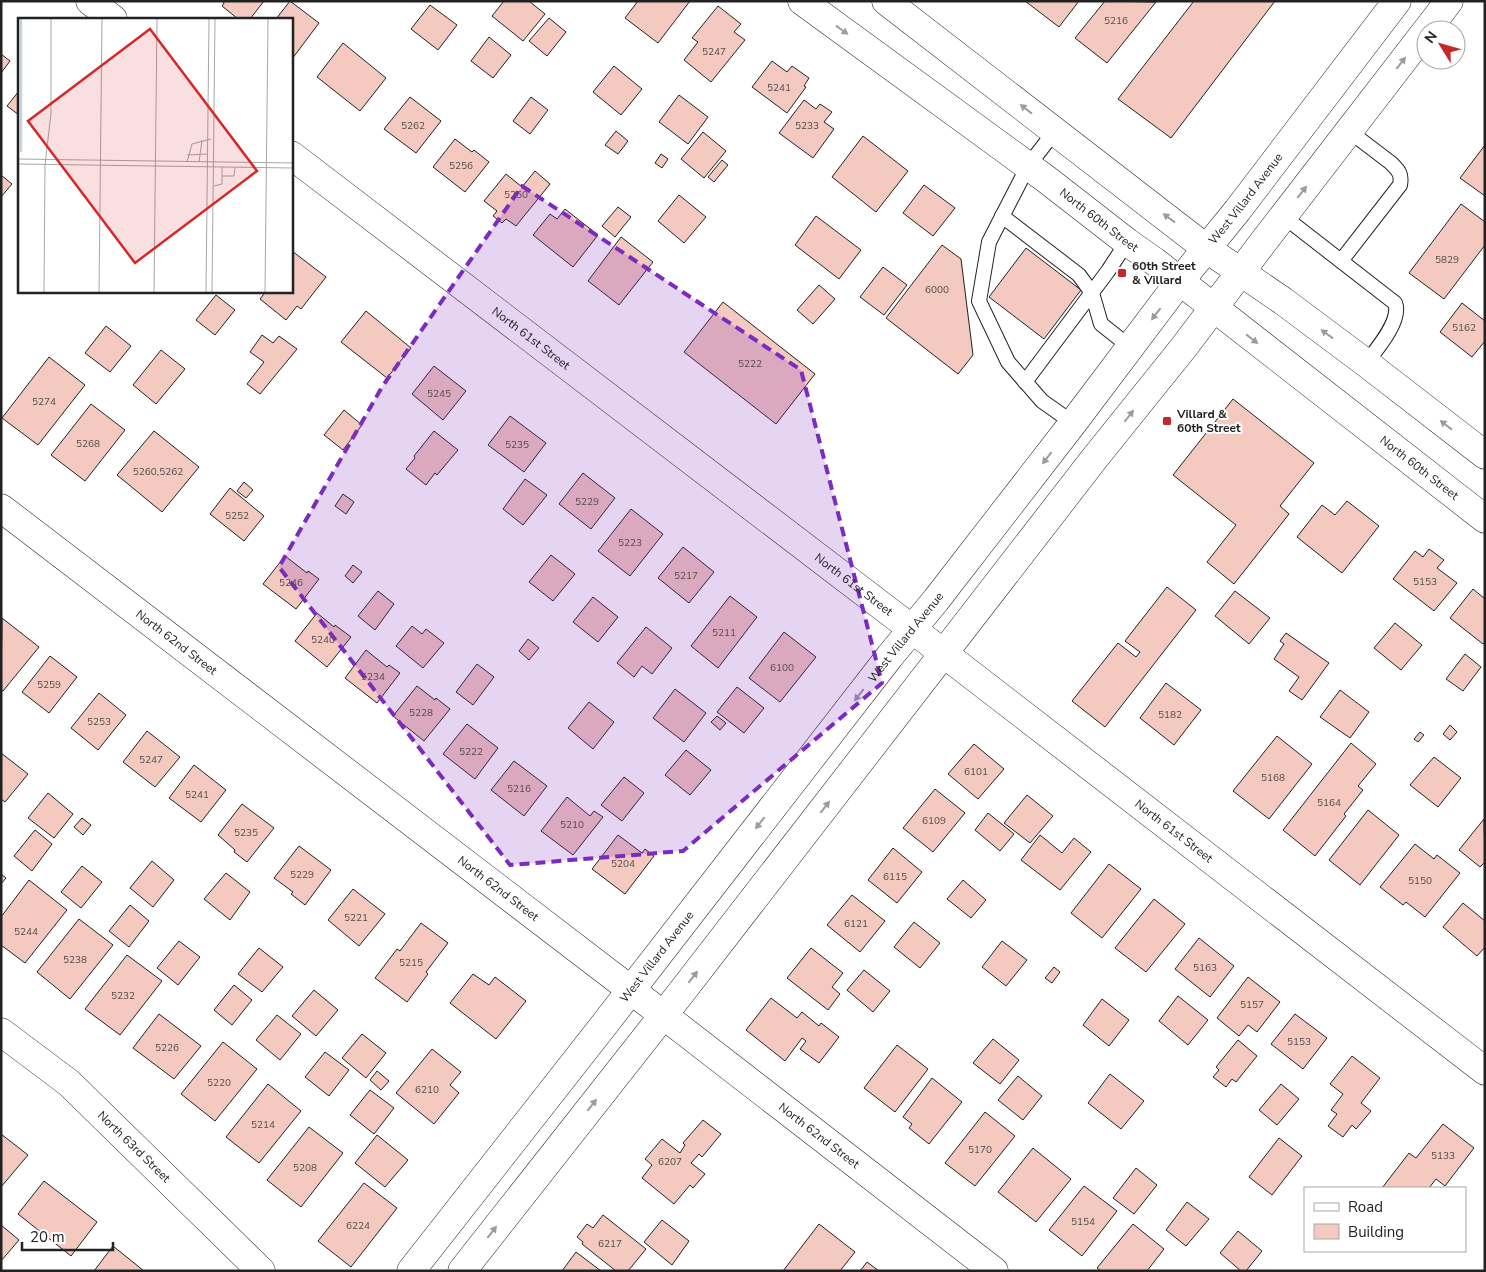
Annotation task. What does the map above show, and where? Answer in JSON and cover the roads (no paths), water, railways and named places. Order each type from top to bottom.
[{"type":"street","points":[[90,1],[112,18]]},
{"type":"street","name":"North 60th Street","points":[[802,1],[1028,166],[1180,281],[1485,519]]},
{"type":"street","points":[[886,1],[1207,249],[1283,301],[1485,455]]},
{"type":"street","name":"West Villard Avenue","points":[[411,1271],[936,600],[1397,1]]},
{"type":"street","points":[[1434,20],[1449,1]]},
{"type":"street","points":[[462,1271],[1214,308],[1416,43]]},
{"type":"street","name":"North 61st Street","points":[[292,156],[912,629],[1485,1071]]},
{"type":"street","name":"North 62nd Street","points":[[1,508],[631,990],[994,1271]]},
{"type":"street","name":"North 63rd Street","points":[[1,1032],[69,1083],[261,1271]]},
{"type":"lane","points":[[1055,131],[1028,166],[989,242],[979,301],[1008,362],[1042,401],[1073,423]]},
{"type":"lane","points":[[1342,261],[1400,185],[1401,177],[1391,163],[1349,131]]},
{"type":"lane","points":[[1002,216],[1079,275],[1092,293],[1102,324],[1130,346]]},
{"type":"lane","points":[[1283,216],[1395,303],[1398,309],[1395,318],[1384,339],[1366,363]]},
{"type":"lane","points":[[1025,382],[1092,293],[1127,242]]},
{"type":"place","name":"60th Street & Villard","points":[[1122,273]]},
{"type":"place","name":"Villard & 60th Street","points":[[1167,421]]}]
